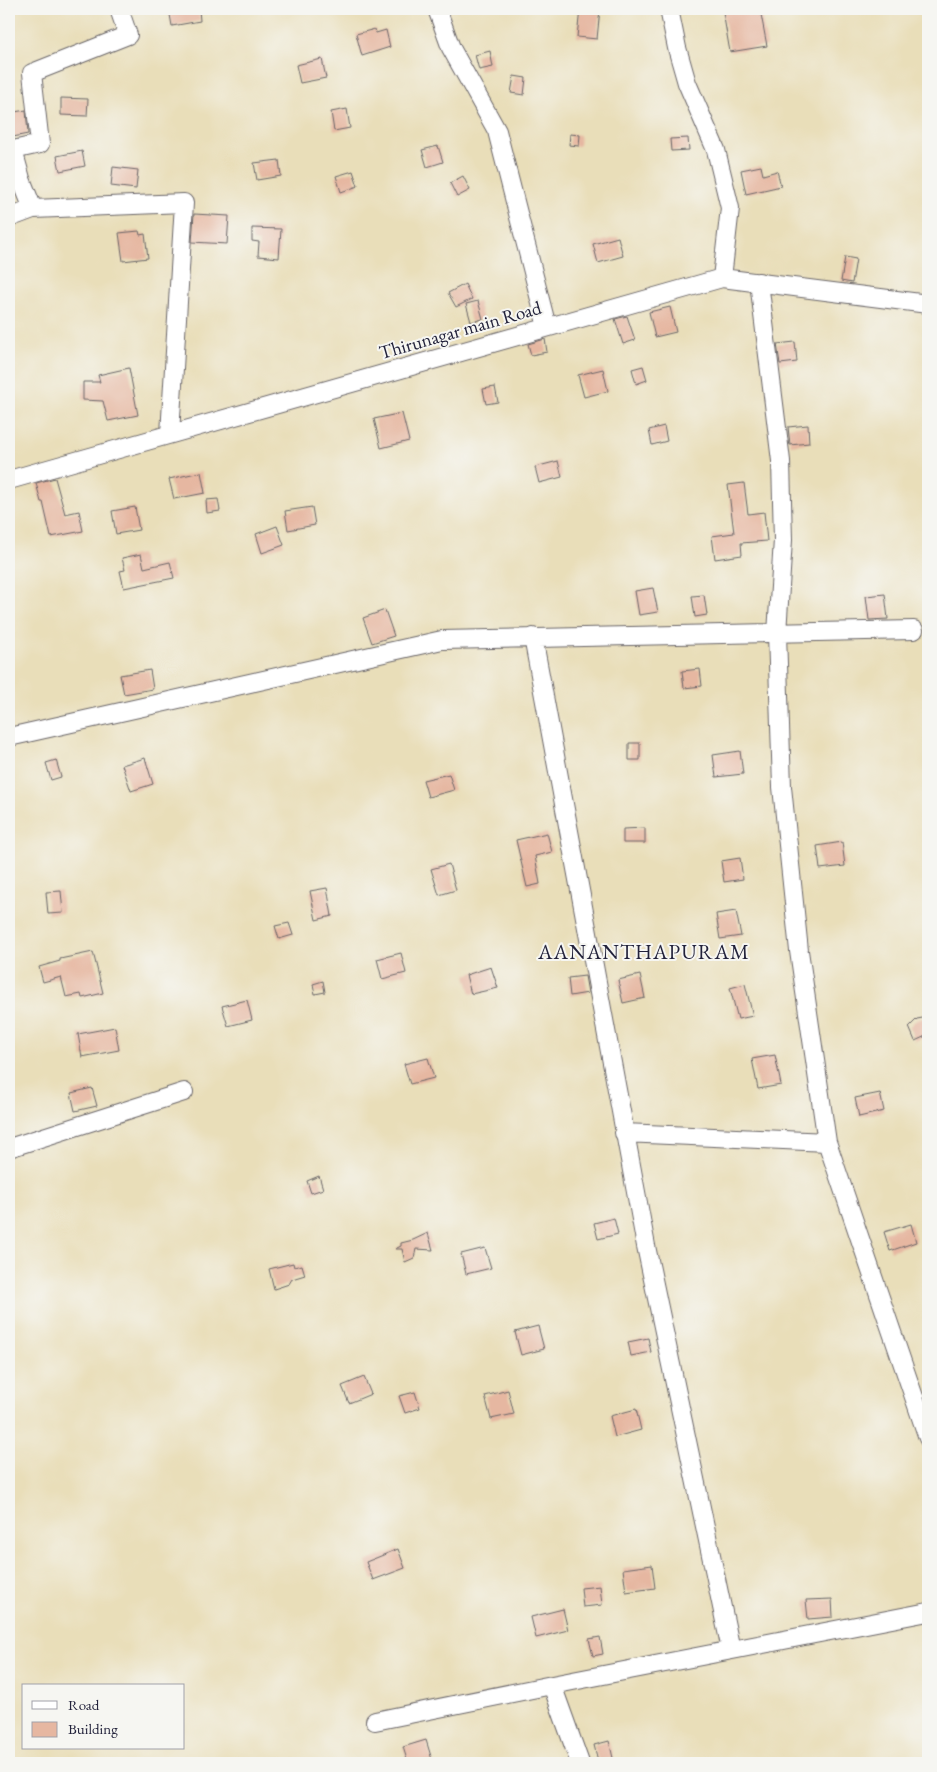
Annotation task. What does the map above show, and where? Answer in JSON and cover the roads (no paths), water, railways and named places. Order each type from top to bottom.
[{"type":"street","points":[[33,209],[21,180],[12,150],[40,144],[32,73],[128,35],[119,9]]},
{"type":"street","points":[[437,9],[451,48],[497,131],[547,327]]},
{"type":"street","points":[[669,9],[687,83],[716,150],[730,208],[722,278]]},
{"type":"street","points":[[9,218],[33,209],[184,203],[170,434]]},
{"type":"street","name":"Thirunagar main Road","points":[[9,480],[722,278],[928,304]]},
{"type":"street","points":[[759,282],[781,461],[783,540],[777,633],[782,787],[799,951],[827,1142],[928,1438]]},
{"type":"street","points":[[9,737],[442,640],[914,630]]},
{"type":"street","points":[[533,637],[646,1246],[731,1650]]},
{"type":"street","points":[[9,1148],[184,1092]]},
{"type":"street","points":[[624,1133],[827,1142]]},
{"type":"street","points":[[375,1721],[928,1612]]},
{"type":"street","points":[[552,1685],[580,1763]]},
{"type":"district","name":"AANANTHAPURAM","points":[[644,951]]}]
